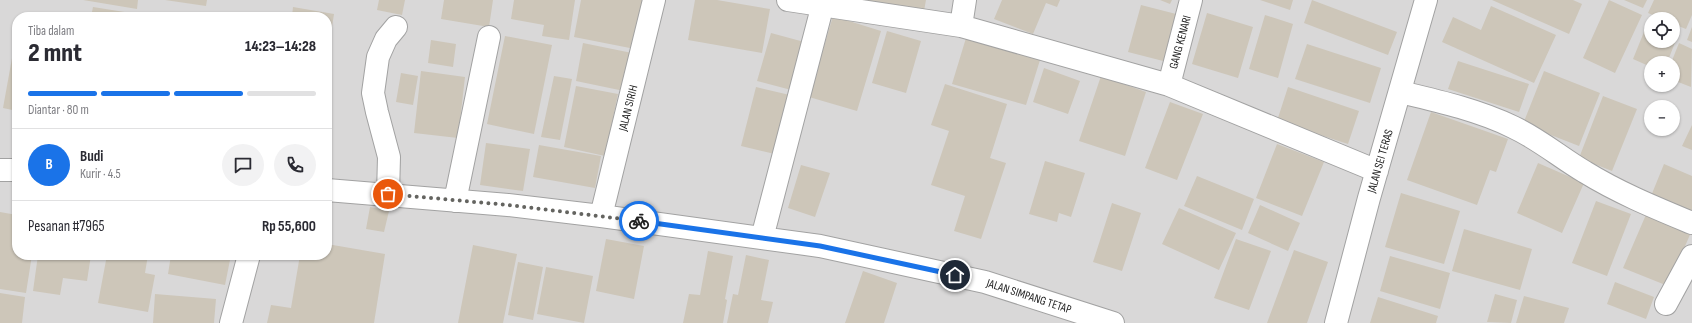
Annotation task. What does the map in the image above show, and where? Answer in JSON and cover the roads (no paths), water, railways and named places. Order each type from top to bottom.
[{"type":"street","name":"JALAN SIRIH","points":[[601,216],[654,0]]},
{"type":"street","points":[[788,0],[823,4],[961,26],[1169,85],[1377,171]]},
{"type":"street","points":[[961,26],[965,0]]},
{"type":"street","name":"GANG KENARI","points":[[1169,85],[1191,0]]},
{"type":"street","name":"JALAN SEI TERAS","points":[[1336,323],[1377,171],[1426,0]]},
{"type":"street","points":[[762,238],[823,4]]},
{"type":"street","points":[[388,194],[388,157],[374,93],[378,57],[386,39],[396,27]]},
{"type":"street","points":[[455,201],[489,37]]},
{"type":"street","points":[[1400,92],[1450,104],[1512,126],[1532,137],[1559,157],[1620,192],[1692,223]]},
{"type":"street","points":[[0,170],[12,170]]},
{"type":"street","name":"JALAN SIMPANG TETAP","points":[[332,190],[508,205],[601,216],[820,246],[985,282],[1113,323]]},
{"type":"street","points":[[1666,304],[1692,256]]},
{"type":"street","points":[[231,323],[248,260]]}]
